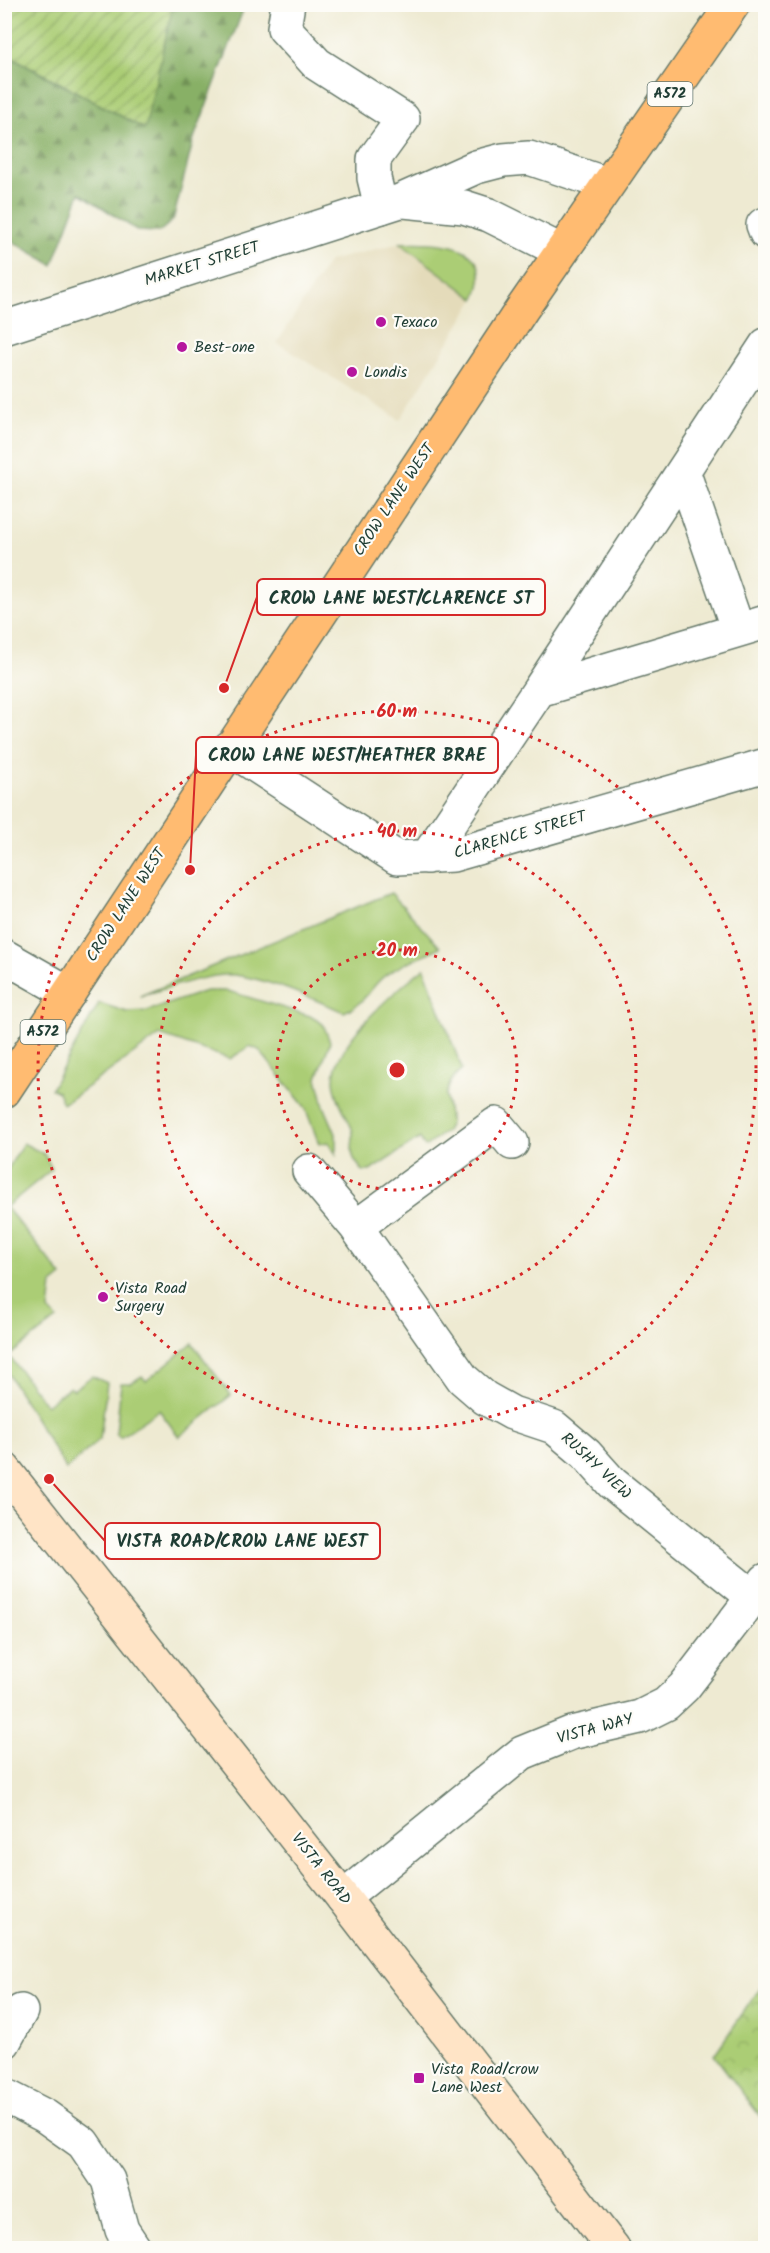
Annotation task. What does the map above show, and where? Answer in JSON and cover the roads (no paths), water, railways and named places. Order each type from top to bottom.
[{"type":"main road","name":"CROW LANE WEST","points":[[4,1091],[229,748],[561,250],[733,4]]},
{"type":"main road","name":"VISTA ROAD","points":[[4,1450],[11,1479],[344,1898],[614,2248]]},
{"type":"street","points":[[288,4],[284,28],[317,64],[403,119],[374,159],[374,178],[390,204]]},
{"type":"street","name":"MARKET STREET","points":[[4,328],[390,204],[476,167],[512,158],[529,158],[554,164],[607,184]]},
{"type":"street","name":"MARKET STREET","points":[[390,204],[464,207],[489,215],[561,250]]},
{"type":"street","points":[[765,224],[763,225],[765,232]]},
{"type":"street","points":[[427,857],[765,345]]},
{"type":"street","points":[[539,690],[752,626],[683,471]]},
{"type":"street","name":"CLARENCE STREET","points":[[229,748],[397,858],[453,855],[765,765]]},
{"type":"street","points":[[4,956],[69,993]]},
{"type":"street","points":[[356,1227],[496,1123]]},
{"type":"street","name":"RUSHY VIEW","points":[[309,1171],[356,1227],[463,1379],[494,1403],[554,1428],[586,1454],[612,1483],[759,1588]]},
{"type":"street","name":"VISTA WAY","points":[[344,1898],[522,1753],[571,1733],[640,1717],[666,1704],[684,1687],[759,1588]]},
{"type":"street","points":[[4,2042],[21,2011]]},
{"type":"street","points":[[4,2095],[45,2116],[83,2143],[108,2180],[122,2230],[134,2248]]},
{"type":"place","name":"Texaco","points":[[381,322]]},
{"type":"place","name":"Best-one","points":[[182,347]]},
{"type":"place","name":"Londis","points":[[352,372]]},
{"type":"place","name":"CROW LANE WEST/CLARENCE ST","points":[[224,688]]},
{"type":"place","name":"CROW LANE WEST/HEATHER BRAE","points":[[190,870]]},
{"type":"place","name":"Vista Road Surgery","points":[[103,1297]]},
{"type":"place","name":"VISTA ROAD/CROW LANE WEST","points":[[49,1479]]},
{"type":"place","name":"Vista Road/crow Lane West","points":[[419,2078]]}]
